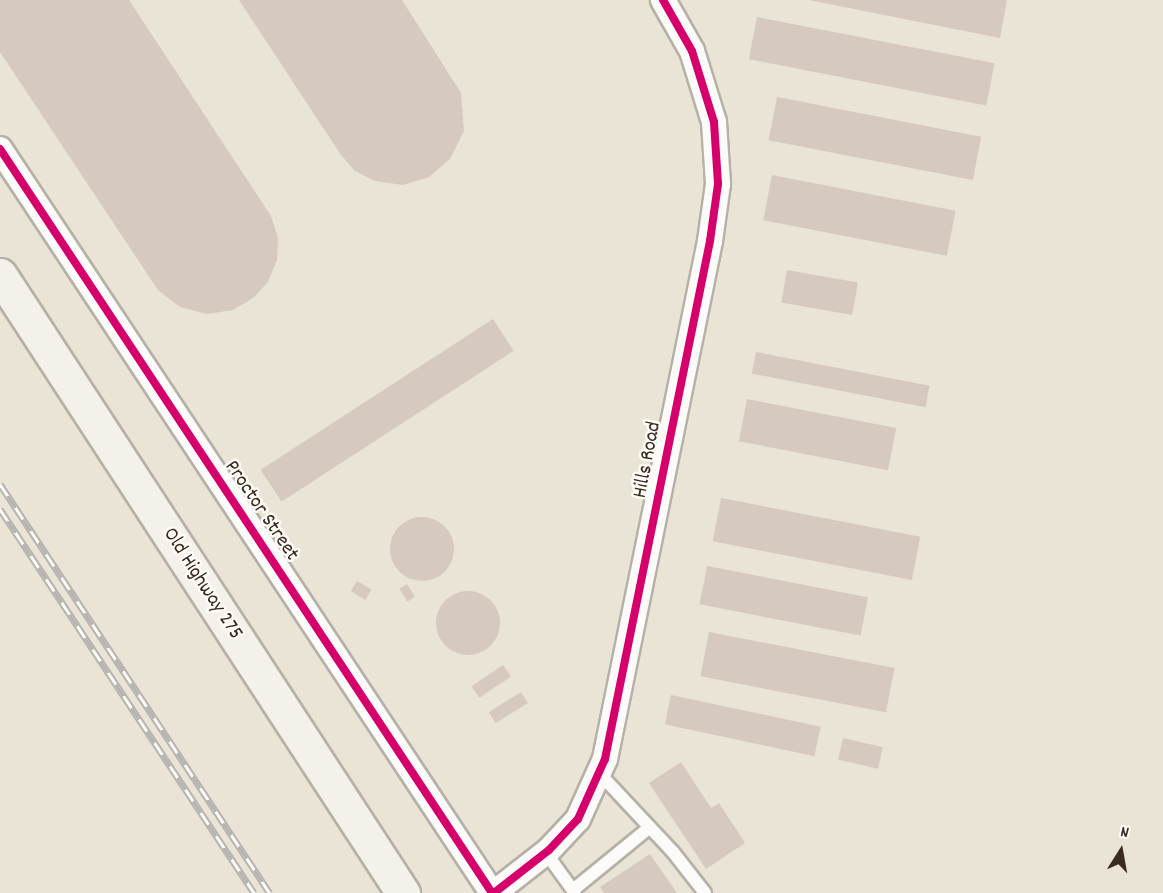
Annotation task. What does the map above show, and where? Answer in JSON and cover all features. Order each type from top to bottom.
[{"type":"main road","name":"Old Highway 275","points":[[0,275],[403,893]]},
{"type":"street","name":"Hills Road","points":[[493,893],[546,853],[578,819],[600,774],[624,672],[718,183],[716,138],[702,75],[663,0]]},
{"type":"street","name":"Proctor Street","points":[[0,149],[493,893]]},
{"type":"lane","points":[[600,774],[650,827],[705,893]]},
{"type":"lane","points":[[546,853],[574,892],[650,827]]},
{"type":"building","points":[[0,0],[129,0],[271,216],[278,238],[277,260],[268,282],[253,298],[233,310],[207,314],[180,307],[158,290],[0,52]]},
{"type":"building","points":[[239,0],[402,0],[461,93],[464,131],[450,159],[429,177],[403,185],[375,181],[355,171],[341,155]]},
{"type":"building","points":[[809,0],[1007,0],[1000,38]]},
{"type":"building","points":[[757,17],[995,63],[986,105],[749,59]]},
{"type":"building","points":[[777,97],[981,137],[973,180],[769,140]]},
{"type":"building","points":[[772,175],[956,211],[947,256],[763,220]]},
{"type":"building","points":[[787,270],[858,283],[852,315],[781,302]]},
{"type":"building","points":[[493,319],[514,351],[281,502],[261,470]]},
{"type":"building","points":[[756,352],[930,386],[926,407],[752,374]]},
{"type":"building","points":[[747,399],[896,428],[888,470],[739,441]]},
{"type":"building","points":[[721,498],[920,537],[912,580],[713,541]]},
{"type":"building","points":[[422,517],[440,523],[448,531],[454,549],[448,567],[440,575],[422,581],[404,575],[396,567],[390,549],[396,531],[404,523]]},
{"type":"building","points":[[707,566],[868,597],[861,636],[700,604]]},
{"type":"building","points":[[357,581],[372,590],[365,600],[351,591]]},
{"type":"building","points":[[407,584],[415,597],[407,601],[399,589]]},
{"type":"building","points":[[468,591],[486,597],[494,605],[500,623],[494,641],[486,649],[468,655],[450,649],[442,641],[436,623],[442,605],[450,597]]},
{"type":"building","points":[[709,632],[895,668],[886,712],[700,676]]},
{"type":"building","points":[[503,665],[511,677],[479,698],[471,686]]},
{"type":"building","points":[[521,692],[528,703],[496,723],[489,712]]},
{"type":"building","points":[[671,695],[821,727],[814,756],[665,724]]},
{"type":"building","points":[[843,738],[883,747],[878,769],[838,759]]},
{"type":"building","points":[[681,762],[711,808],[719,803],[745,843],[706,869],[649,783]]},
{"type":"building","points":[[650,854],[677,893],[604,893],[600,887]]},
{"type":"railway","points":[[0,484],[270,893]]},
{"type":"railway","points":[[0,509],[254,893]]},
{"type":"cycle path","points":[[494,893],[549,850],[578,819],[605,759],[710,241],[718,184],[714,122],[692,51],[663,0]]},
{"type":"cycle path","points":[[0,149],[492,893]]}]
